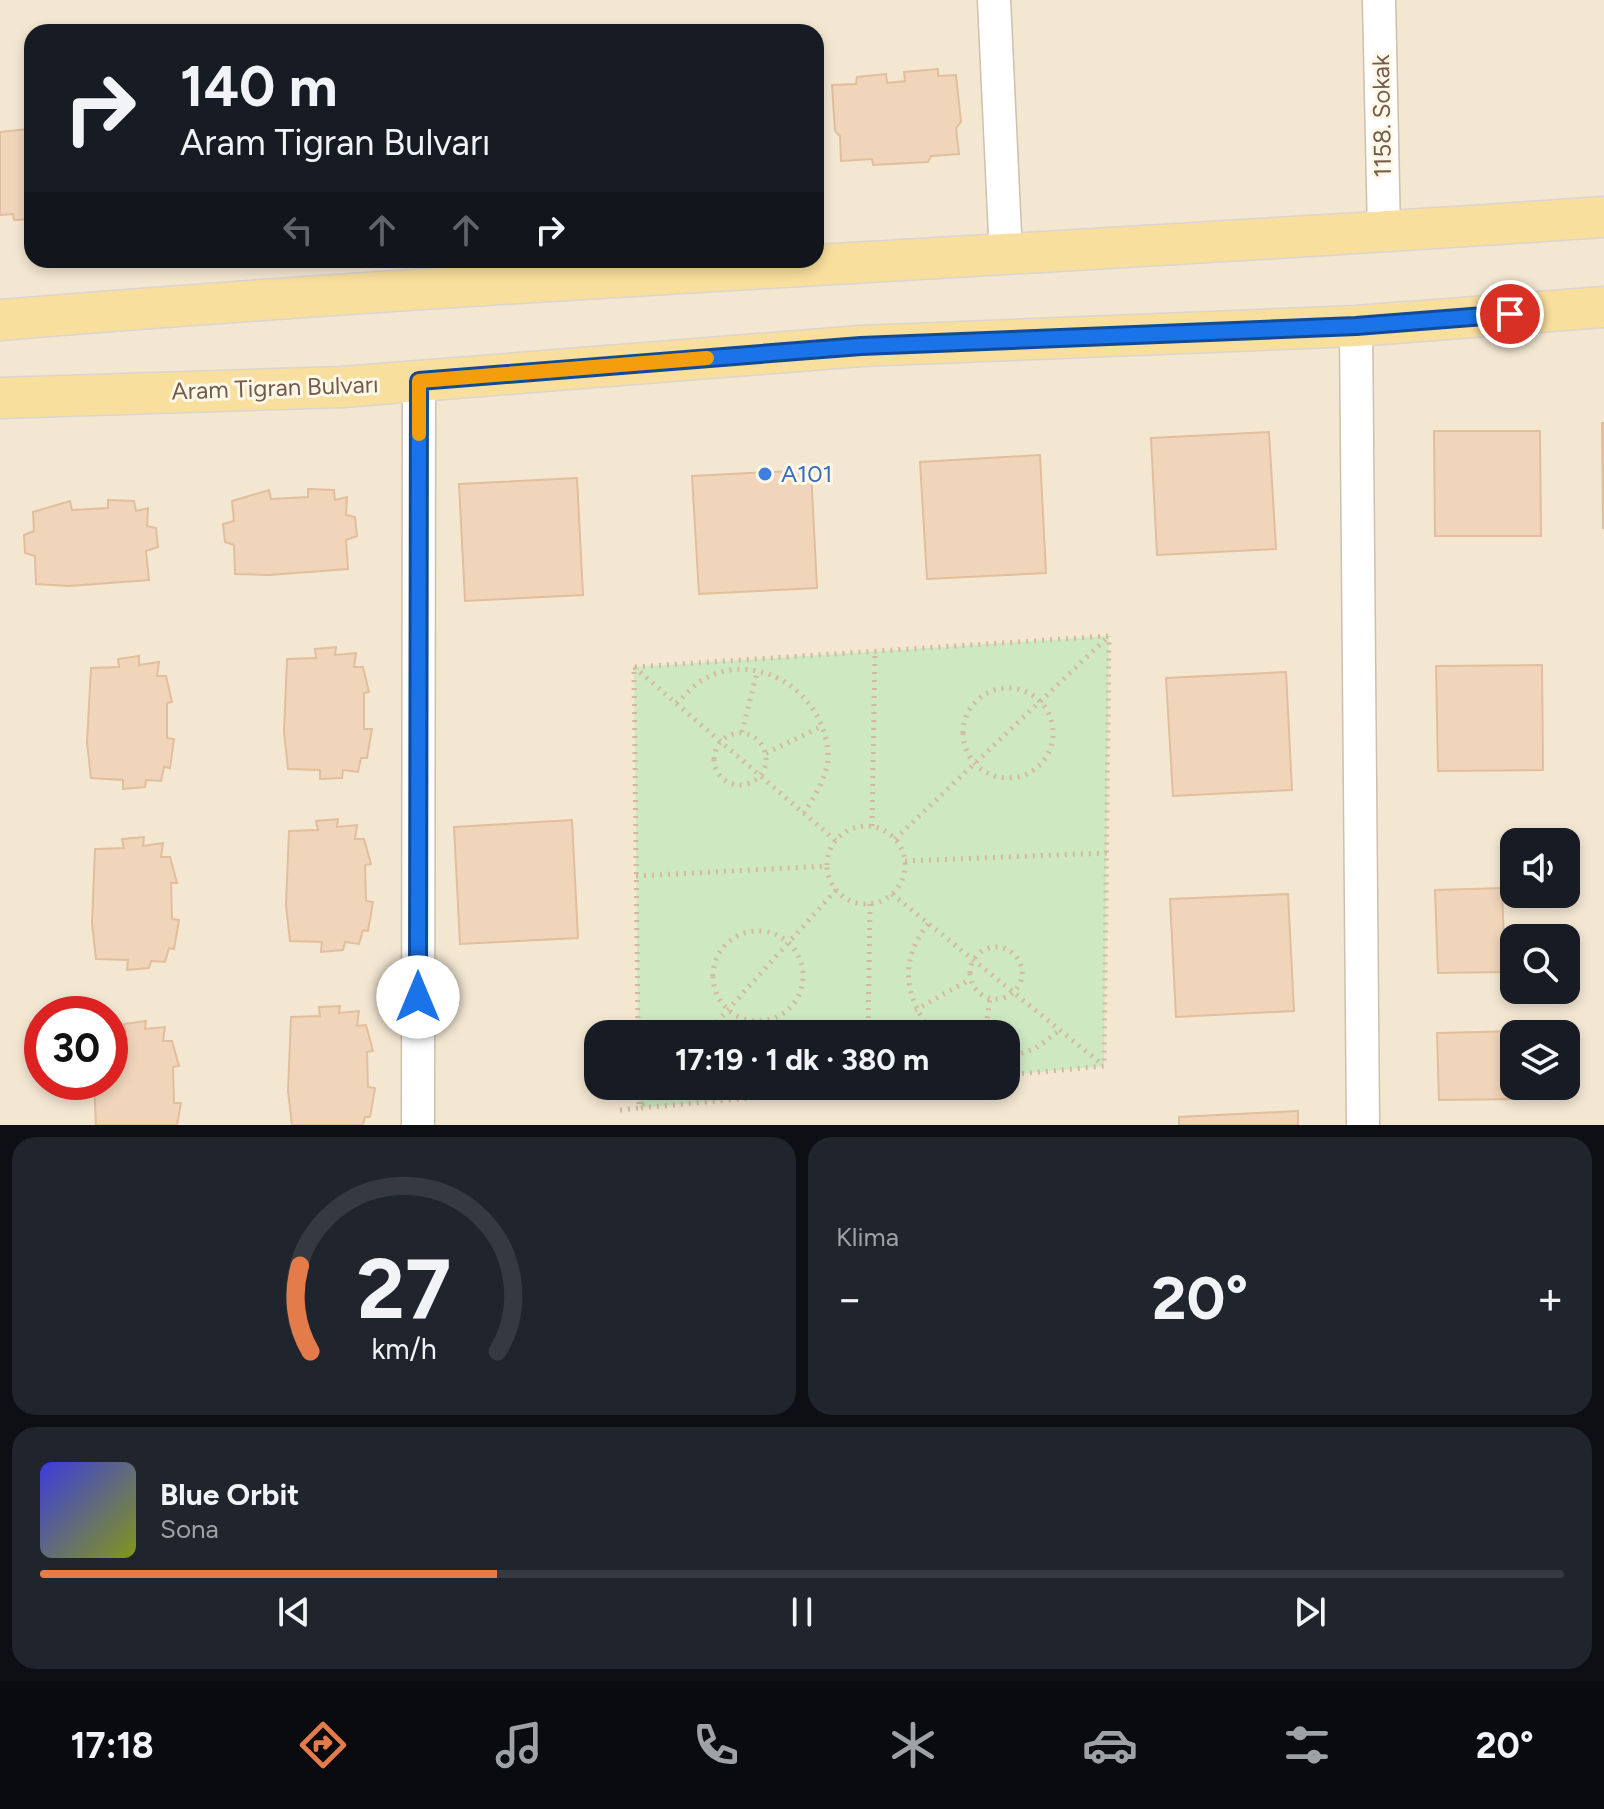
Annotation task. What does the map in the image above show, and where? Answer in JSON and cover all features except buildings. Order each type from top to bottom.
[{"type":"main road","points":[[824,266],[1604,217]]},
{"type":"main road","points":[[0,320],[334,293],[788,268]]},
{"type":"main road","name":"Aram Tigran Bulvarı","points":[[0,398],[419,381],[861,346],[1356,326],[1604,307]]},
{"type":"street","points":[[994,0],[1006,256]]},
{"type":"street","name":"1158. Sokak","points":[[1379,0],[1384,232]]},
{"type":"street","points":[[1356,326],[1363,1125]]},
{"type":"street","points":[[418,1125],[419,381]]},
{"type":"path","points":[[634,667],[1109,636]]},
{"type":"path","points":[[895,839],[1109,636]]},
{"type":"path","points":[[1104,1066],[1109,636]]},
{"type":"path","points":[[872,826],[875,651]]},
{"type":"path","points":[[634,667],[836,841]]},
{"type":"path","points":[[634,667],[638,1020]]},
{"type":"path","points":[[676,703],[700,681],[729,671],[757,672],[783,679],[806,697],[823,726],[828,759],[818,791],[804,813]]},
{"type":"path","points":[[742,732],[757,672]]},
{"type":"path","points":[[997,689],[1027,692],[1040,702],[1052,727],[1047,755],[1039,766],[1013,779],[985,773],[974,764],[962,736],[971,706],[997,689]]},
{"type":"path","points":[[766,753],[823,726]]},
{"type":"path","points":[[742,732],[758,739],[767,761],[761,776],[738,785],[723,779],[714,765],[720,741],[742,732]]},
{"type":"path","points":[[872,826],[895,839],[905,861],[905,873],[892,894],[870,904],[857,903],[836,890],[827,866],[836,841],[858,827],[872,826]]},
{"type":"path","points":[[905,861],[1107,853]]},
{"type":"path","points":[[636,876],[827,866]]},
{"type":"path","points":[[719,1020],[836,890]]},
{"type":"path","points":[[892,894],[1104,1066]]},
{"type":"path","points":[[868,1020],[870,904]]},
{"type":"path","points":[[922,1020],[915,1010],[907,966],[916,939],[928,924]]},
{"type":"path","points":[[749,931],[777,935],[789,943],[798,955],[802,986],[785,1012],[756,1021],[728,1011],[713,986],[712,971],[724,945],[749,931]]},
{"type":"path","points":[[987,948],[1005,948],[1019,959],[1022,977],[1014,993],[1007,997],[990,998],[978,992],[971,979],[973,960],[987,948]]},
{"type":"path","points":[[915,1010],[971,979]]},
{"type":"path","points":[[987,1020],[990,998]]},
{"type":"path","points":[[1020,1054],[1035,1049],[1060,1030]]},
{"type":"path","points":[[1020,1074],[1104,1066]]},
{"type":"path","points":[[639,1100],[639,1108]]},
{"type":"path","points":[[639,1108],[646,1100]]},
{"type":"path","points":[[620,1110],[726,1100]]},
{"type":"shaded area","points":[[0,0],[1604,0],[1604,1125],[0,1125]]},
{"type":"green space","points":[[1109,636],[1104,1066],[1020,1074],[1020,1020],[638,1020],[634,667]]},
{"type":"green space","points":[[639,1100],[728,1100],[639,1108]]},
{"type":"slow traffic","points":[[419,434],[419,381],[707,358]]},
{"type":"place","name":"A101","points":[[765,474]]},
{"type":"route","points":[[418,997],[419,381],[861,346],[1356,326],[1510,314]]}]
